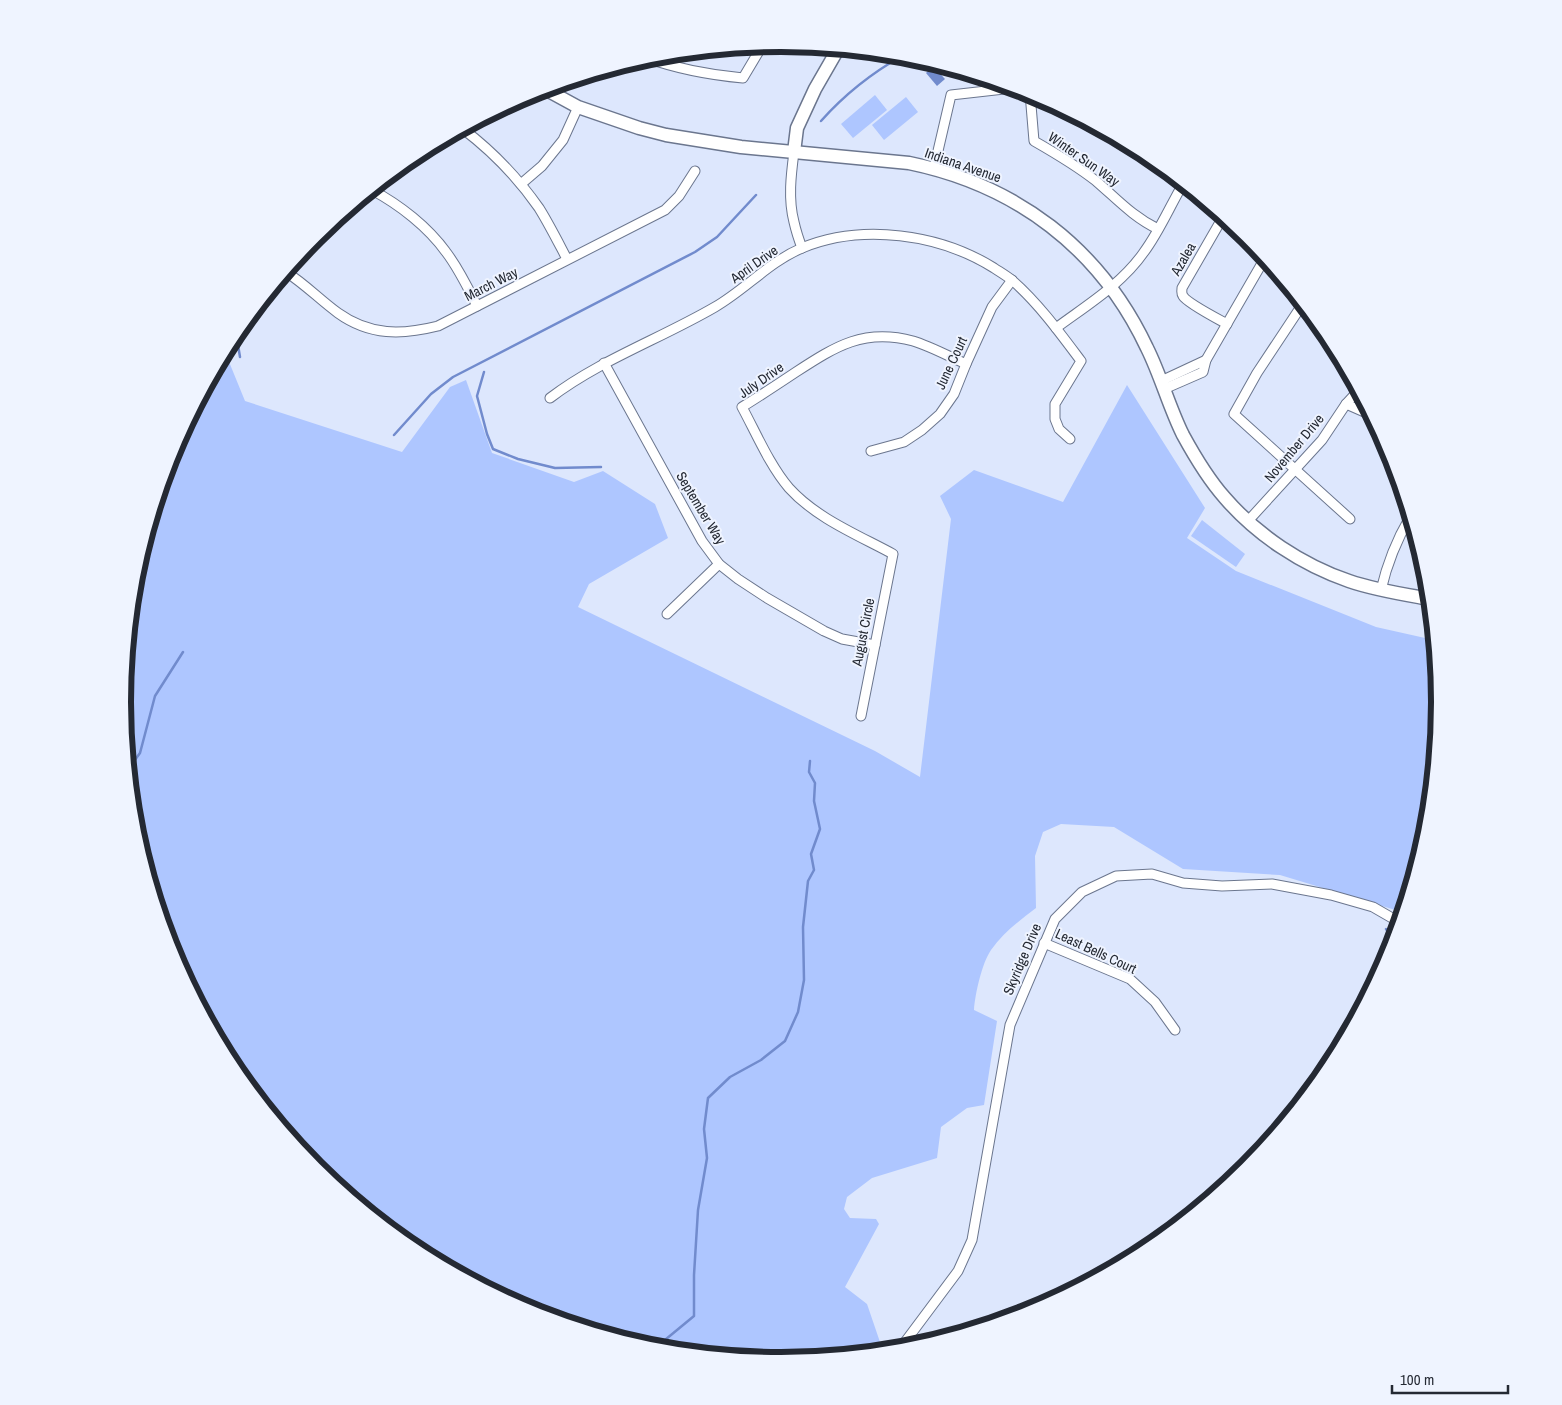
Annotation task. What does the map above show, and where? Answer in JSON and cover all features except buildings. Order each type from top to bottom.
[{"type":"street","points":[[664,63],[710,75],[743,78],[758,53]]},
{"type":"street","points":[[802,248],[793,221],[791,202],[791,180],[797,128],[815,89],[835,55]]},
{"type":"street","points":[[934,168],[951,95],[997,90]]},
{"type":"street","name":"Indiana Avenue","points":[[555,94],[578,106],[638,128],[666,135],[741,147],[909,163],[934,168],[988,187],[1032,212],[1077,249],[1111,287],[1136,326],[1183,434],[1197,460],[1225,499],[1248,521],[1278,545],[1304,562],[1349,582],[1422,598]]},
{"type":"street","name":"Winter Sun Way","points":[[1031,102],[1034,141],[1087,175],[1143,222],[1158,229]]},
{"type":"street","points":[[521,184],[542,166],[563,140],[578,106]]},
{"type":"street","points":[[468,134],[497,159],[521,184],[539,208],[567,260]]},
{"type":"street","name":"March Way","points":[[291,275],[338,313],[356,324],[376,331],[396,333],[420,331],[438,326],[665,210],[679,196],[695,171]]},
{"type":"street","points":[[1056,328],[1111,287],[1133,266],[1145,251],[1180,189]]},
{"type":"street","points":[[377,193],[400,208],[422,226],[445,251],[459,271],[477,306]]},
{"type":"street","name":"Azalea","points":[[1220,223],[1182,288],[1182,296],[1188,302],[1227,324]]},
{"type":"street","name":"April Drive","points":[[550,398],[571,382],[604,363],[715,307],[735,294],[772,264],[802,248],[835,238],[864,235],[901,236],[932,241],[957,249],[985,262],[1012,280],[1056,328],[1081,361],[1055,404],[1055,419],[1059,429],[1070,439]]},
{"type":"street","points":[[1163,385],[1189,373],[1206,360],[1261,265]]},
{"type":"street","name":"June Court","points":[[871,451],[904,442],[922,430],[940,414],[954,394],[992,307],[1012,280]]},
{"type":"street","points":[[1299,309],[1257,373],[1234,414],[1350,519]]},
{"type":"street","name":"July Drive","points":[[893,554],[809,507],[789,487],[774,466],[742,407],[826,352],[849,342],[870,337],[893,337],[915,341],[966,364]]},
{"type":"street","name":"September Way","points":[[604,363],[702,541],[719,564],[767,598],[824,631],[842,639],[874,646]]},
{"type":"street","name":"November Drive","points":[[1248,521],[1322,440],[1354,396]]},
{"type":"street","points":[[1346,404],[1362,411]]},
{"type":"street","points":[[1381,590],[1388,562],[1407,527]]},
{"type":"street","name":"August Circle","points":[[861,716],[893,554]]},
{"type":"street","points":[[667,614],[719,564]]},
{"type":"street","name":"Skyridge Drive","points":[[905,1340],[958,1271],[972,1240],[1010,1025],[1055,918],[1082,892],[1116,876],[1152,874],[1183,883],[1222,886],[1272,884],[1373,907],[1394,919]]},
{"type":"street","name":"Least Bells Court","points":[[1044,942],[1130,979],[1155,1002],[1175,1030]]},
{"type":"shaded area","points":[[929,70],[939,73],[945,79],[937,86],[926,73]]},
{"type":"shaded area","points":[[875,95],[887,110],[853,138],[841,124]]},
{"type":"shaded area","points":[[906,97],[918,112],[884,140],[872,125]]},
{"type":"shaded area","points":[[228,361],[245,401],[402,452],[450,387],[466,380],[492,453],[574,482],[603,471],[655,504],[668,538],[589,584],[578,607],[875,751],[920,777],[951,519],[940,496],[974,470],[1063,502],[1127,385],[1205,508],[1187,538],[1236,571],[1376,627],[1427,639],[1430,660],[1430,745],[1419,829],[1397,911],[1280,875],[1183,869],[1114,827],[1061,824],[1043,832],[1035,856],[1036,908],[1006,933],[991,950],[977,987],[974,1010],[997,1021],[984,1105],[967,1108],[941,1127],[937,1158],[872,1178],[847,1197],[844,1209],[850,1218],[876,1219],[879,1224],[845,1287],[867,1304],[881,1345],[824,1351],[781,1352],[738,1351],[654,1340],[572,1318],[532,1303],[456,1265],[420,1243],[352,1191],[292,1131],[241,1064],[198,990],[180,951],[165,911],[143,829],[132,745],[131,702],[132,660],[137,618],[143,576],[153,534],[180,454],[198,415]]},
{"type":"shaded area","points":[[1202,520],[1245,554],[1236,567],[1191,536]]},
{"type":"waterway","points":[[821,121],[859,85],[892,62]]},
{"type":"waterway","points":[[394,435],[431,394],[453,377],[695,252],[717,237],[756,195]]},
{"type":"waterway","points":[[238,346],[240,357]]},
{"type":"waterway","points":[[484,372],[477,396],[493,449],[518,459],[555,468],[601,467]]},
{"type":"waterway","points":[[134,761],[140,753],[155,696],[183,652]]},
{"type":"waterway","points":[[663,1342],[694,1316],[694,1275],[698,1210],[707,1158],[704,1129],[708,1098],[730,1077],[761,1060],[785,1041],[798,1012],[804,980],[803,927],[808,881],[814,870],[811,854],[820,829],[814,801],[815,783],[809,772],[810,761]]},
{"type":"waterway","points":[[1386,929],[1389,933]]}]
